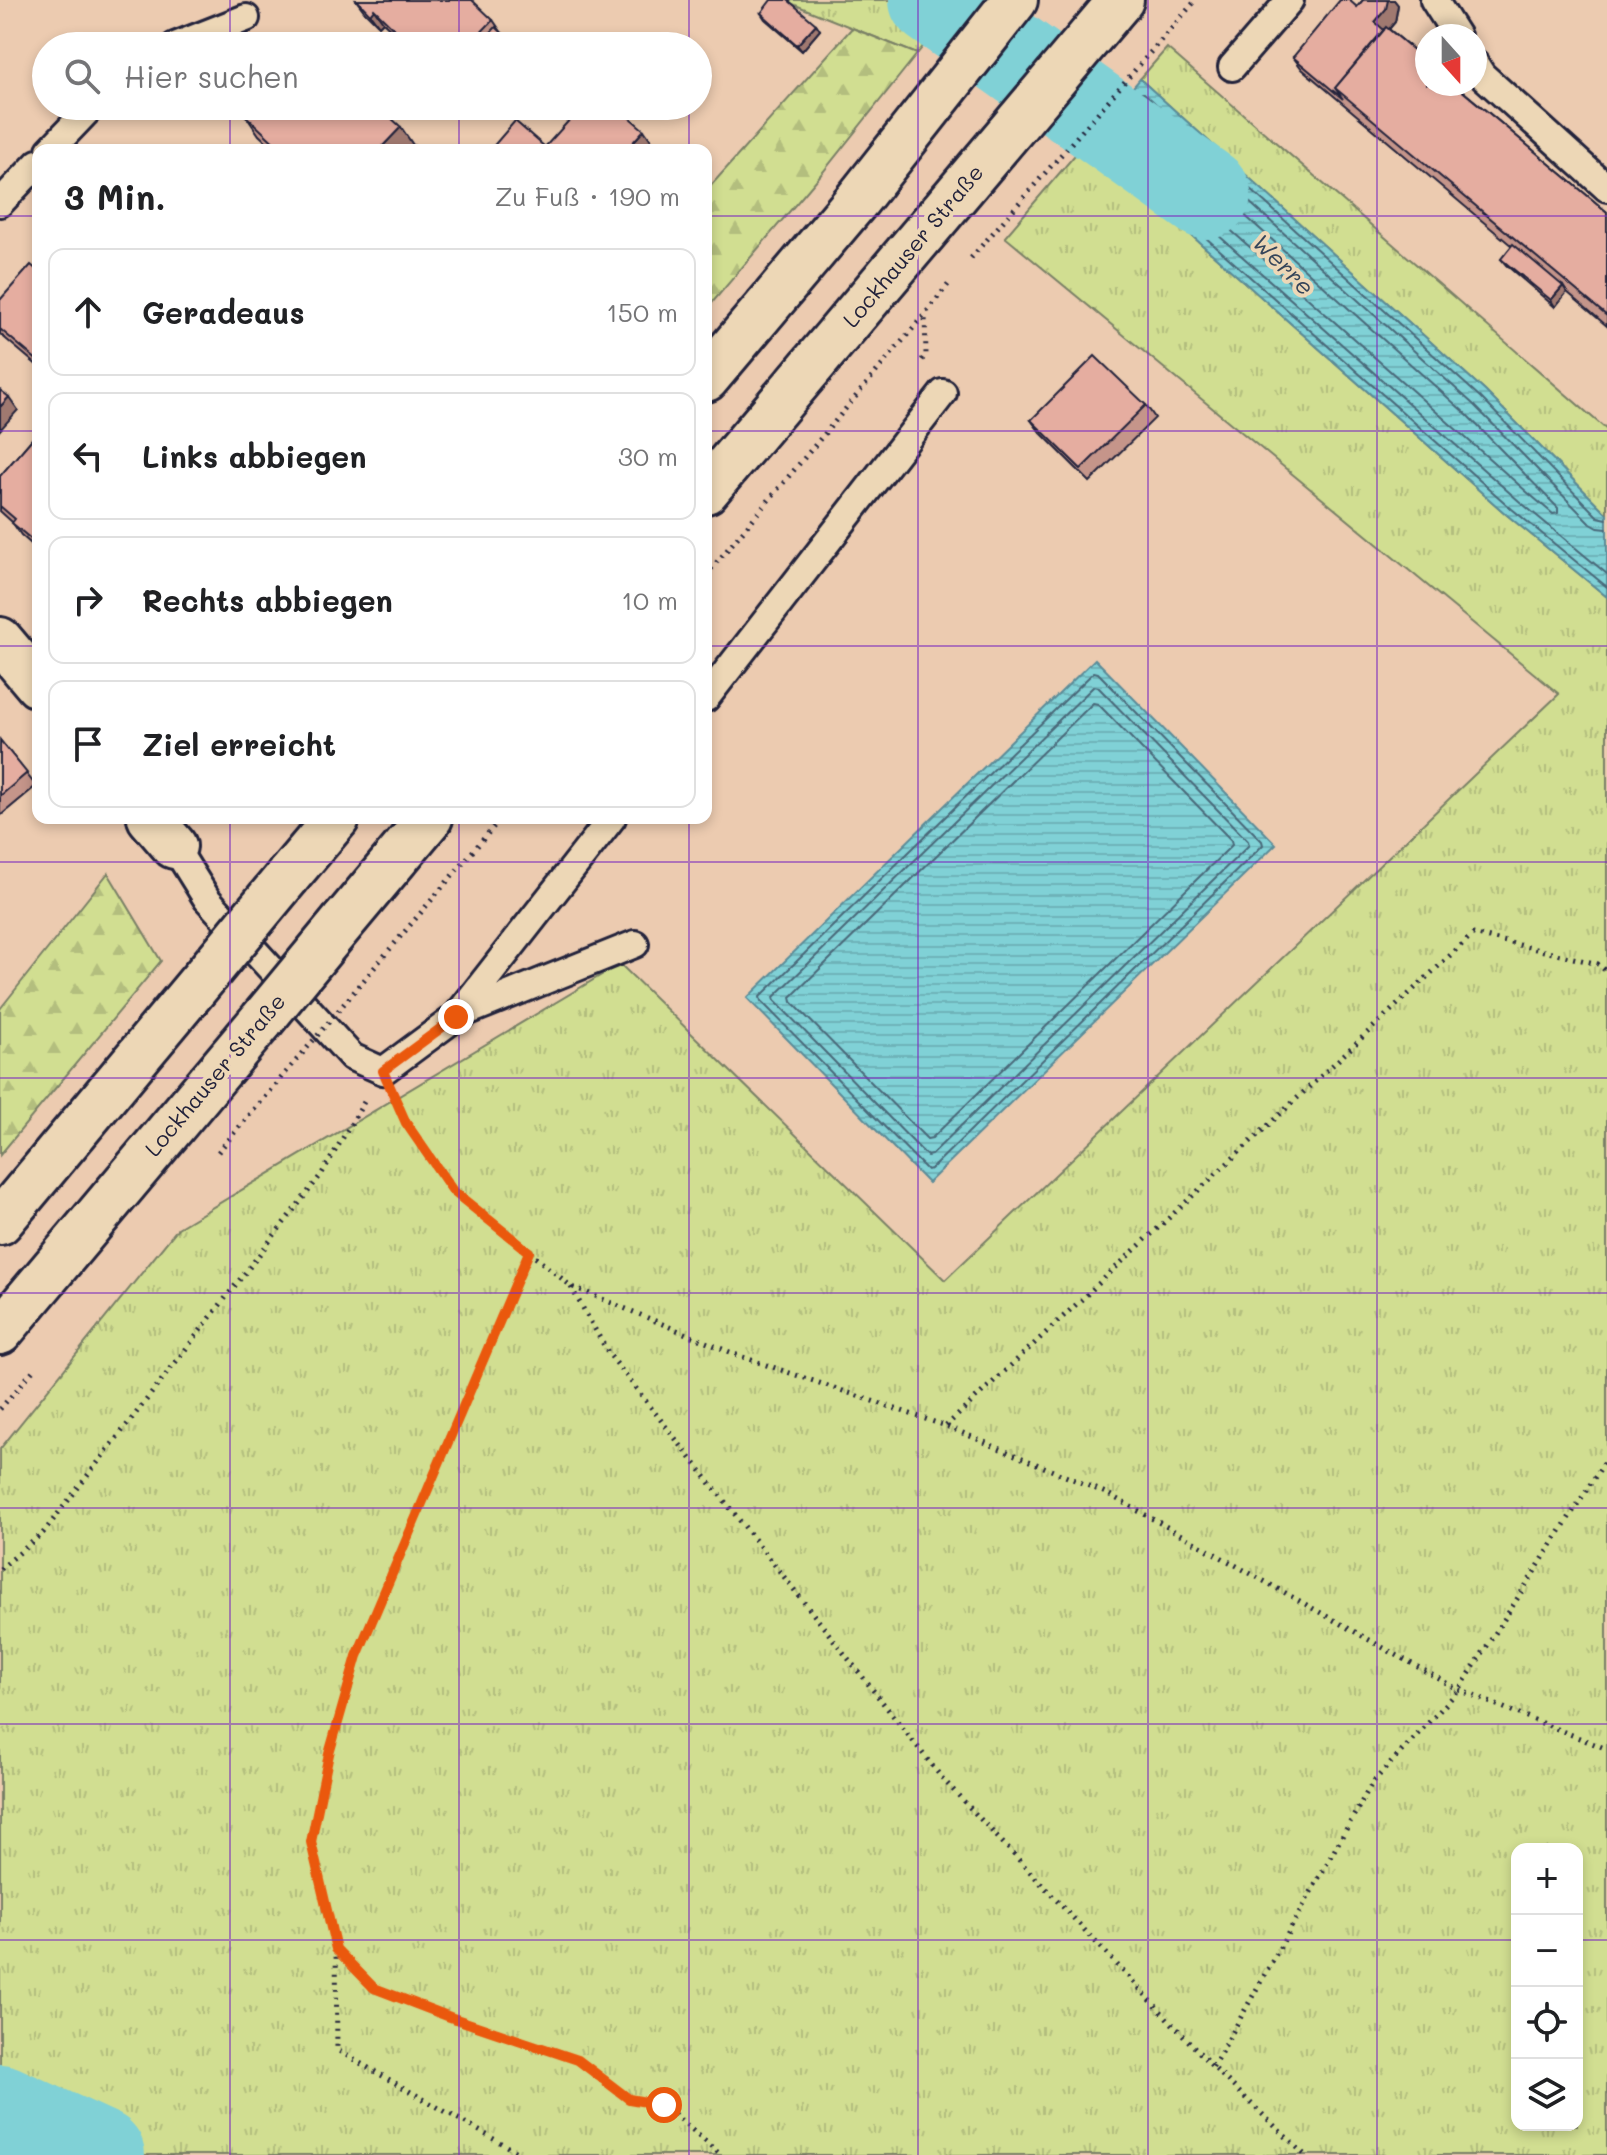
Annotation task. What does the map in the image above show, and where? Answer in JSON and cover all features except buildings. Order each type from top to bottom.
[{"type":"main road","points":[[712,372],[858,199],[1015,0]]},
{"type":"main road","name":"Lockhauser Straße","points":[[712,484],[1121,0]]},
{"type":"main road","points":[[0,640],[32,678]]},
{"type":"main road","points":[[0,1222],[332,824]]},
{"type":"main road","name":"Lockhauser Straße","points":[[0,1332],[425,824]]},
{"type":"lane","points":[[1232,67],[1290,0]]},
{"type":"lane","points":[[1434,0],[1449,24]]},
{"type":"lane","points":[[210,32],[246,18]]},
{"type":"lane","points":[[1487,80],[1607,188]]},
{"type":"lane","points":[[56,144],[79,120]]},
{"type":"lane","points":[[0,203],[32,169]]},
{"type":"lane","points":[[712,690],[943,393]]},
{"type":"lane","points":[[456,1017],[607,824]]},
{"type":"lane","points":[[162,832],[207,899],[352,1057],[383,1071],[456,1017],[635,944]]},
{"type":"path","points":[[966,263],[1196,0]]},
{"type":"path","points":[[712,568],[956,275]]},
{"type":"path","points":[[302,1054],[496,824]]},
{"type":"path","points":[[946,1426],[1473,934],[1598,964],[1607,972]]},
{"type":"path","points":[[383,1071],[406,1123],[453,1191],[571,1286],[737,1355],[946,1426],[1108,1494],[1459,1690],[1607,1749]]},
{"type":"path","points":[[0,1569],[43,1533],[321,1175],[383,1071]]},
{"type":"path","points":[[522,2155],[337,2050],[336,1949],[311,1842],[329,1754],[357,1656],[529,1252]]},
{"type":"path","points":[[571,1286],[609,1354],[942,1778],[1213,2067],[1305,2155]]},
{"type":"path","points":[[1213,2067],[1372,1783],[1459,1690],[1607,1458]]},
{"type":"path","points":[[336,1949],[374,1988],[578,2060],[629,2099],[664,2105],[721,2155]]},
{"type":"green space","points":[[783,0],[960,0],[917,54]]},
{"type":"green space","points":[[852,28],[917,54],[823,172],[712,303],[712,184]]},
{"type":"green space","points":[[1167,48],[1607,430],[1607,514],[1485,391],[1140,79]]},
{"type":"green space","points":[[1086,142],[1507,515],[1607,597],[1607,2155],[0,2155],[0,1449],[178,1228],[620,964],[945,1280],[1559,694],[1005,237]]},
{"type":"green space","points":[[108,873],[161,961],[0,1155],[0,1009]]},
{"type":"water","points":[[1140,79],[1485,391],[1607,514],[1607,597],[1507,515],[1086,142]]},
{"type":"water","points":[[1095,659],[1276,844],[928,1183],[747,998]]},
{"type":"waterway","name":"Werre","points":[[934,0],[1206,194]]},
{"type":"waterway","points":[[0,2109],[100,2155]]},
{"type":"route","points":[[456,1017],[383,1071],[406,1123],[453,1191],[529,1252],[357,1656],[329,1754],[311,1842],[336,1949],[374,1988],[578,2060],[629,2099],[664,2105]]}]
